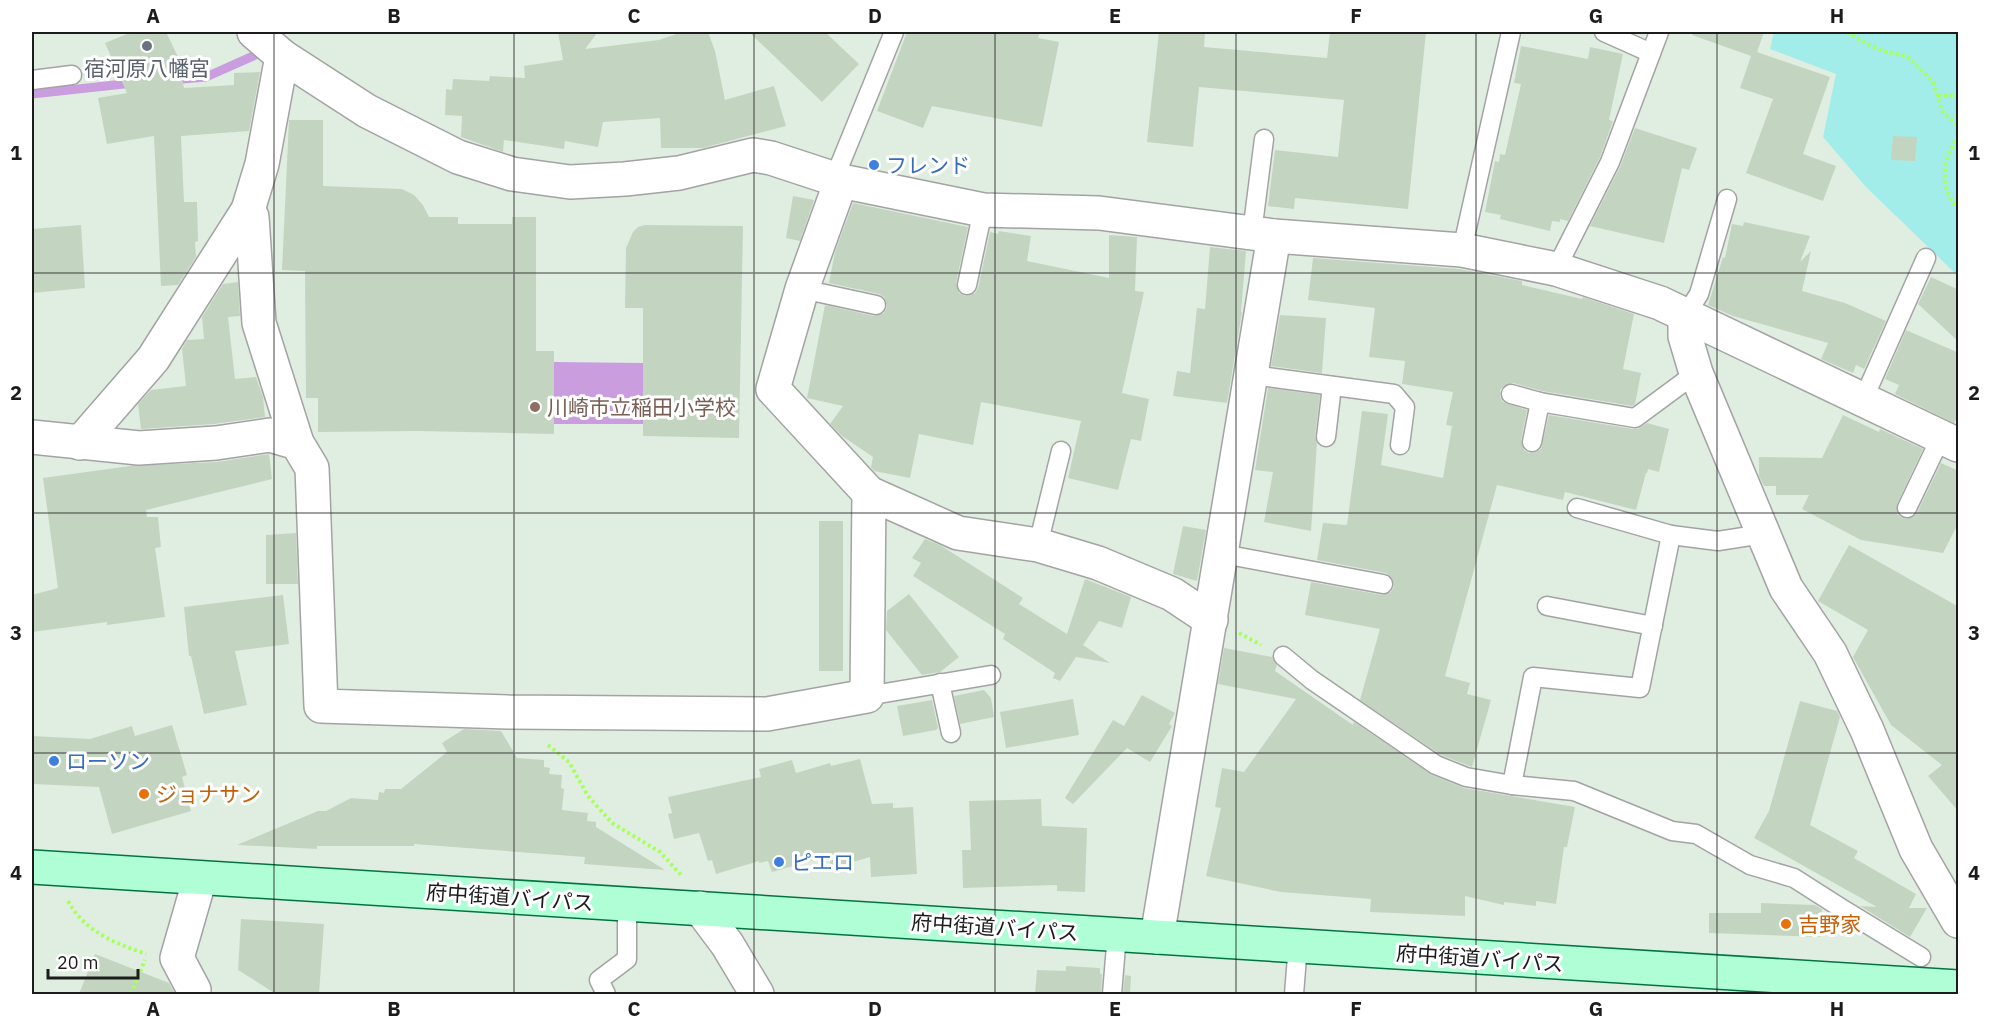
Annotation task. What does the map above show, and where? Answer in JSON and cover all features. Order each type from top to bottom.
[{"type":"street","points":[[254,32],[282,56],[367,111],[458,157],[512,174],[570,182],[625,179],[679,173],[753,155],[771,158],[838,180],[983,210],[1099,213],[1263,234],[1462,250],[1556,269],[1660,303],[1954,442]]},
{"type":"street","points":[[80,443],[153,358],[248,210],[262,164],[282,56]]},
{"type":"street","points":[[838,180],[802,289],[773,389],[869,493],[958,532],[1038,545],[1098,563],[1172,594],[1211,620]]},
{"type":"street","points":[[248,210],[252,217],[259,323],[297,442],[312,468],[321,706],[767,714],[867,696],[869,493]]},
{"type":"street","points":[[1157,937],[1252,375],[1263,234]]},
{"type":"street","points":[[1685,316],[1685,336],[1696,373],[1786,588],[1830,653],[1867,730],[1916,849],[1959,921]]},
{"type":"street","points":[[32,437],[139,448],[270,435],[297,442]]},
{"type":"street","name":"府中街道バイパス","points":[[32,867],[627,904],[694,895],[1157,937],[1298,945],[1900,989],[1959,987]]},
{"type":"street","points":[[193,994],[194,990],[177,958],[200,878]]},
{"type":"street","points":[[694,895],[758,994]]},
{"type":"lane","points":[[838,180],[894,32]]},
{"type":"lane","points":[[1462,250],[1511,32]]},
{"type":"lane","points":[[1604,32],[1651,53]]},
{"type":"lane","points":[[1556,269],[1610,162],[1659,32]]},
{"type":"lane","points":[[32,80],[72,75]]},
{"type":"lane","points":[[1263,234],[1264,139]]},
{"type":"lane","points":[[1685,316],[1699,294],[1727,199]]},
{"type":"lane","points":[[967,285],[983,210]]},
{"type":"lane","points":[[1863,400],[1926,258]]},
{"type":"lane","points":[[802,289],[876,305]]},
{"type":"lane","points":[[1511,394],[1540,402],[1635,418],[1696,373]]},
{"type":"lane","points":[[1252,375],[1394,394],[1404,407],[1400,445]]},
{"type":"lane","points":[[1326,437],[1332,386]]},
{"type":"lane","points":[[1532,442],[1540,402]]},
{"type":"lane","points":[[1907,508],[1954,442]]},
{"type":"lane","points":[[1038,545],[1061,452]]},
{"type":"lane","points":[[1577,508],[1671,534],[1718,542],[1763,534]]},
{"type":"lane","points":[[1512,785],[1533,677],[1640,688],[1671,534]]},
{"type":"lane","points":[[1223,554],[1383,584]]},
{"type":"lane","points":[[1547,606],[1653,626]]},
{"type":"lane","points":[[1283,656],[1312,680],[1436,765],[1466,777],[1512,785],[1574,791],[1672,831],[1696,834],[1750,865],[1794,878],[1921,957]]},
{"type":"lane","points":[[867,696],[991,675]]},
{"type":"lane","points":[[940,683],[951,733]]},
{"type":"lane","points":[[606,994],[599,980],[627,959],[627,904]]},
{"type":"lane","points":[[1112,994],[1117,934]]},
{"type":"lane","points":[[1294,994],[1298,945]]},
{"type":"path","points":[[1847,32],[1886,52],[1907,56],[1933,82],[1942,111],[1959,126]]},
{"type":"path","points":[[1938,94],[1959,95]]},
{"type":"path","points":[[1959,135],[1949,152],[1944,175],[1946,191],[1959,209]]},
{"type":"path","points":[[1211,620],[1283,656]]},
{"type":"path","points":[[508,711],[569,762],[588,796],[612,823],[660,852],[694,895]]},
{"type":"path","points":[[65,896],[76,916],[97,933],[121,945],[148,954],[131,994]]},
{"type":"shaded area","points":[[1774,32],[1958,32],[1958,276],[1865,186],[1823,137],[1836,74],[1770,49]]},
{"type":"shaded area","points":[[554,362],[643,363],[643,424],[554,424]]},
{"type":"building","points":[[132,32],[166,32],[177,55],[184,88],[234,85],[234,73],[260,72],[249,131],[181,136],[184,202],[197,202],[198,241],[195,242],[196,257],[178,285],[161,286],[154,136],[107,144],[98,98],[127,93],[105,43]]},
{"type":"building","points":[[558,32],[598,32],[585,49],[659,40],[682,32],[708,32],[715,51],[725,100],[774,86],[786,126],[703,148],[661,148],[660,118],[603,122],[598,147],[565,141],[564,149],[504,140],[503,152],[461,137],[462,116],[445,115],[446,89],[452,90],[453,79],[489,81],[490,76],[525,78],[524,66],[563,60]]},
{"type":"building","points":[[749,32],[825,32],[859,64],[822,102]]},
{"type":"building","points":[[907,32],[1040,32],[1038,38],[1059,42],[1042,127],[932,106],[923,128],[877,111]]},
{"type":"building","points":[[1159,32],[1205,32],[1204,47],[1327,58],[1330,32],[1426,32],[1408,209],[1295,198],[1294,209],[1268,206],[1275,150],[1338,157],[1344,100],[1199,87],[1193,147],[1147,142]]},
{"type":"building","points":[[1693,32],[1764,32],[1757,52],[1830,77],[1803,154],[1836,166],[1823,201],[1746,173],[1773,99],[1740,88],[1751,56],[1692,35]]},
{"type":"building","points":[[1521,46],[1588,59],[1590,47],[1623,54],[1609,120],[1613,121],[1600,157],[1568,221],[1560,219],[1560,222],[1552,221],[1550,231],[1500,219],[1501,215],[1485,212],[1495,161],[1499,162],[1500,154],[1505,155],[1521,84],[1514,83]]},
{"type":"building","points":[[289,120],[323,120],[323,186],[402,189],[414,195],[423,205],[429,217],[458,217],[458,224],[512,224],[512,217],[536,217],[536,351],[554,351],[554,434],[418,431],[318,432],[318,398],[306,398],[305,271],[282,270]]},
{"type":"building","points":[[1635,128],[1697,148],[1689,170],[1682,168],[1664,243],[1590,226],[1620,167]]},
{"type":"building","points":[[1893,136],[1917,137],[1915,161],[1891,160]]},
{"type":"building","points":[[793,196],[814,200],[800,241],[786,238]]},
{"type":"building","points":[[853,203],[968,227],[956,283],[959,293],[965,296],[975,293],[978,288],[990,232],[998,234],[999,231],[1031,236],[1027,261],[1109,278],[1109,235],[1137,237],[1135,291],[1144,292],[1122,393],[1149,399],[1141,441],[1131,439],[1118,490],[1068,478],[1081,421],[981,402],[973,445],[919,434],[910,478],[874,471],[871,467],[873,457],[842,436],[830,424],[843,406],[807,398],[825,305],[874,316],[884,313],[887,307],[884,297],[879,294],[829,283],[835,252]]},
{"type":"building","points":[[1744,222],[1810,236],[1800,262],[1811,251],[1802,291],[1845,303],[1886,321],[1864,369],[1856,365],[1853,373],[1821,359],[1828,343],[1733,316],[1708,305],[1723,257],[1725,258],[1732,224],[1743,226]]},
{"type":"building","points":[[81,225],[85,288],[32,293],[32,229]]},
{"type":"building","points":[[645,225],[743,226],[739,438],[643,436],[643,308],[625,308],[626,248],[633,232]]},
{"type":"building","points":[[1210,247],[1246,251],[1242,312],[1227,403],[1173,396],[1177,371],[1190,373],[1197,308],[1205,309]]},
{"type":"building","points":[[1313,258],[1459,269],[1522,281],[1522,285],[1582,299],[1583,297],[1634,314],[1623,369],[1641,373],[1635,404],[1632,406],[1542,391],[1513,383],[1500,390],[1503,402],[1527,410],[1521,440],[1524,450],[1529,453],[1541,449],[1549,415],[1633,429],[1638,429],[1647,423],[1669,429],[1659,472],[1648,469],[1636,510],[1565,492],[1563,500],[1497,485],[1445,676],[1470,683],[1467,694],[1491,700],[1472,767],[1441,755],[1360,700],[1380,629],[1305,615],[1311,582],[1382,595],[1391,592],[1394,587],[1393,580],[1386,573],[1317,560],[1323,523],[1347,525],[1362,411],[1388,414],[1381,465],[1443,478],[1452,426],[1446,425],[1453,392],[1402,384],[1405,361],[1369,357],[1375,308],[1308,300]]},
{"type":"building","points":[[1931,277],[1959,290],[1959,342],[1918,304]]},
{"type":"building","points":[[238,282],[240,316],[228,317],[235,379],[256,377],[263,397],[265,417],[214,424],[141,429],[138,404],[151,390],[186,386],[182,349],[187,340],[204,339],[202,317],[223,284]]},
{"type":"building","points":[[1280,315],[1326,318],[1322,373],[1271,366]]},
{"type":"building","points":[[1906,330],[1959,353],[1959,414],[1954,423],[1895,394],[1899,385],[1885,379]]},
{"type":"building","points":[[1268,388],[1320,395],[1315,436],[1317,443],[1311,531],[1264,522],[1273,472],[1255,470]]},
{"type":"building","points":[[1843,415],[1923,449],[1897,504],[1897,514],[1902,518],[1908,519],[1917,513],[1941,463],[1959,471],[1959,522],[1943,553],[1861,540],[1802,509],[1809,495],[1776,495],[1776,486],[1764,486],[1759,476],[1759,457],[1822,458]]},
{"type":"building","points":[[269,454],[272,479],[146,510],[147,517],[158,517],[161,547],[155,548],[165,617],[32,632],[32,595],[58,588],[43,478],[130,466],[217,462]]},
{"type":"building","points":[[819,521],[843,521],[843,671],[819,671]]},
{"type":"building","points":[[1183,526],[1206,530],[1197,581],[1173,574]]},
{"type":"building","points":[[296,533],[298,584],[266,584],[266,535]]},
{"type":"building","points":[[925,539],[940,545],[1023,598],[1019,604],[1067,634],[1085,579],[1131,597],[1122,628],[1099,621],[1083,645],[1110,663],[1076,657],[1060,681],[1053,678],[1055,673],[1003,639],[1005,634],[913,576],[921,563],[912,558]]},
{"type":"building","points":[[1849,545],[1959,607],[1959,812],[1928,776],[1942,765],[1891,725],[1853,657],[1868,630],[1818,601]]},
{"type":"building","points":[[909,594],[959,657],[940,672],[922,675],[886,630],[887,611]]},
{"type":"building","points":[[283,595],[289,644],[235,651],[247,705],[204,714],[191,656],[189,656],[184,607]]},
{"type":"building","points":[[1224,648],[1272,657],[1277,665],[1275,671],[1353,725],[1354,722],[1432,775],[1464,788],[1575,807],[1567,847],[1564,847],[1556,904],[1536,901],[1536,906],[1504,902],[1504,905],[1465,896],[1465,916],[1370,912],[1371,899],[1281,892],[1206,876],[1221,808],[1215,807],[1222,768],[1244,772],[1296,699],[1218,684]]},
{"type":"building","points":[[984,690],[991,698],[994,717],[960,724],[954,696]]},
{"type":"building","points":[[1142,695],[1175,713],[1169,724],[1172,726],[1150,762],[1127,748],[1073,804],[1065,798],[1113,720],[1124,726]]},
{"type":"building","points":[[1073,699],[1079,735],[1006,748],[1000,712]]},
{"type":"building","points":[[932,700],[938,728],[903,736],[897,706]]},
{"type":"building","points":[[1800,701],[1837,711],[1840,717],[1810,825],[1858,851],[1854,858],[1916,894],[1909,908],[1927,908],[1910,937],[1860,906],[1877,907],[1754,838],[1769,811]]},
{"type":"building","name":"ジョナサン","points":[[172,725],[187,775],[182,777],[191,811],[112,834],[99,787],[32,784],[32,736],[90,739],[132,726],[135,736]]},
{"type":"building","points":[[464,729],[501,731],[517,758],[544,760],[544,767],[550,768],[549,774],[562,775],[561,788],[564,789],[562,810],[588,813],[587,821],[596,822],[596,827],[665,870],[584,864],[585,857],[414,844],[414,846],[317,846],[317,849],[237,845],[318,811],[326,811],[351,798],[378,800],[379,792],[384,793],[385,789],[401,789],[447,752],[442,743]]},
{"type":"building","points":[[860,759],[872,804],[893,803],[893,808],[913,807],[917,874],[871,877],[870,857],[832,868],[828,856],[772,872],[768,861],[759,863],[759,861],[716,874],[712,860],[708,861],[699,833],[674,839],[668,814],[672,813],[668,797],[761,777],[759,769],[792,760],[796,773],[830,763],[831,766]]},
{"type":"building","points":[[1041,799],[1042,826],[1087,828],[1085,892],[1057,891],[1057,885],[963,888],[962,850],[971,850],[969,801]]},
{"type":"building","name":"吉野家","points":[[1761,903],[1815,905],[1822,909],[1821,937],[1709,933],[1709,913],[1761,913]]},
{"type":"building","points":[[241,919],[324,924],[319,994],[276,994],[238,970]]},
{"type":"building","points":[[95,954],[169,983],[175,994],[79,994]]},
{"type":"building","points":[[1066,966],[1100,968],[1101,994],[1035,994],[1037,970],[1066,971]]},
{"type":"building","points":[[1125,975],[1131,976],[1130,994],[1123,994]]},
{"type":"waterway","points":[[171,80],[206,77],[260,53]]},
{"type":"waterway","points":[[32,94],[133,83]]},
{"type":"place","name":"宿河原八幡宮","points":[[147,46]]},
{"type":"place","name":"フレンド","points":[[874,165]]},
{"type":"place","name":"川崎市立稲田小学校","points":[[535,407]]},
{"type":"place","name":"ローソン","points":[[54,761]]},
{"type":"place","name":"ジョナサン","points":[[144,794]]},
{"type":"place","name":"ピエロ","points":[[779,862]]},
{"type":"place","name":"吉野家","points":[[1786,924]]}]
